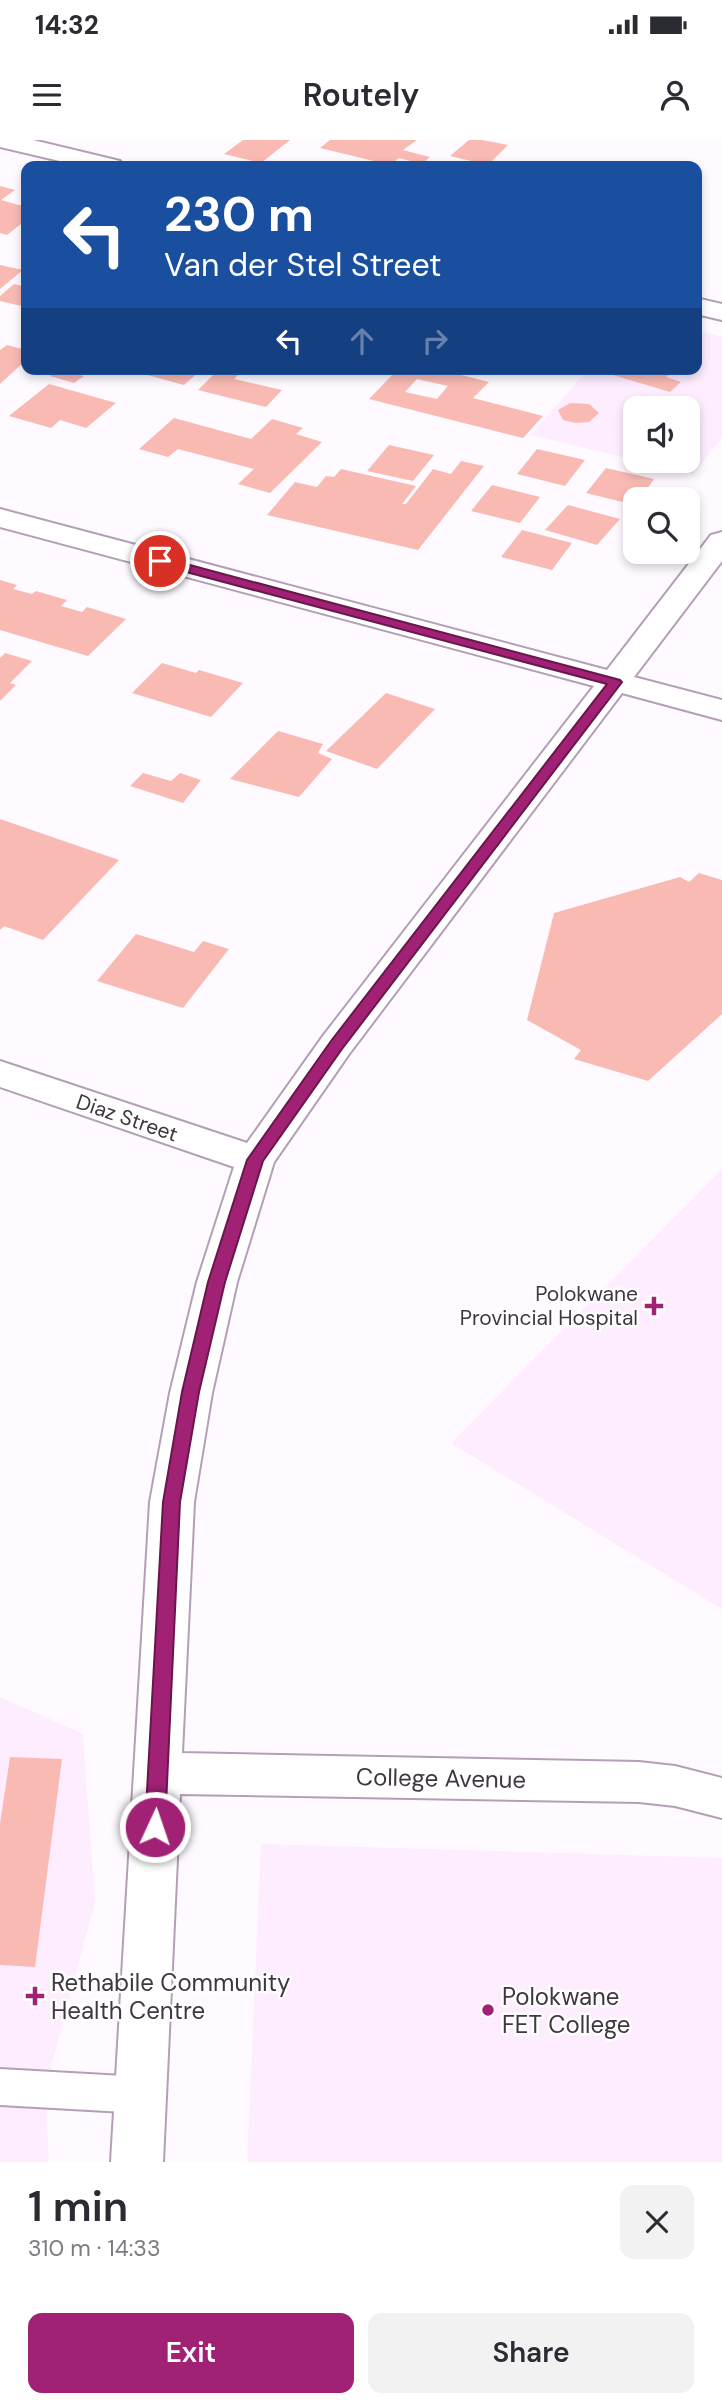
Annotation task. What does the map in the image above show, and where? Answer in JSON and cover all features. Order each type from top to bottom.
[{"type":"street","points":[[2,140],[90,161]]},
{"type":"street","points":[[702,307],[722,312]]},
{"type":"street","points":[[0,519],[722,710]]},
{"type":"street","points":[[137,2162],[172,1502],[191,1392],[217,1282],[255,1160],[336,1045],[722,541]]},
{"type":"street","name":"Diaz Street","points":[[0,1074],[255,1160]]},
{"type":"street","name":"College Avenue","points":[[157,1773],[639,1782],[675,1786],[722,1798]]},
{"type":"lane","points":[[0,2087],[142,2095]]},
{"type":"shaded area","points":[[702,332],[722,337],[722,438],[700,465],[700,396],[623,396],[623,457],[531,435],[583,375],[702,375]]},
{"type":"shaded area","name":"Polokwane Provincial Hospital","points":[[722,1169],[722,1609],[451,1443]]},
{"type":"shaded area","name":"Rethabile Community Health Centre","points":[[0,1697],[83,1734],[95,1902],[45,2090],[49,2162],[0,2162]]},
{"type":"shaded area","name":"Polokwane FET College","points":[[261,1844],[722,1858],[722,2162],[247,2162]]},
{"type":"building","points":[[243,140],[290,140],[264,161],[224,154]]},
{"type":"building","points":[[330,140],[417,140],[403,150],[430,157],[425,161],[399,158],[395,161],[374,161],[320,148]]},
{"type":"building","points":[[469,140],[508,145],[492,161],[471,161],[450,156]]},
{"type":"building","points":[[0,186],[15,190],[1,200],[21,206],[21,224],[7,235],[0,233]]},
{"type":"building","points":[[0,265],[21,270],[21,272],[0,289]]},
{"type":"building","points":[[14,284],[21,286],[21,306],[0,301],[0,296]]},
{"type":"building","points":[[7,345],[21,349],[21,365],[0,384],[0,350]]},
{"type":"building","points":[[81,375],[84,376],[74,383],[50,376]]},
{"type":"building","points":[[147,375],[195,375],[184,385]]},
{"type":"building","points":[[213,375],[238,375],[234,379],[282,390],[266,407],[198,390]]},
{"type":"building","points":[[392,375],[462,375],[489,382],[473,398],[543,416],[523,438],[369,399]],"holes":[[[417,379],[448,386],[437,399],[405,392]]]},
{"type":"building","points":[[613,375],[668,375],[666,377],[681,382],[670,392]]},
{"type":"building","points":[[49,384],[116,403],[86,428],[60,420],[51,428],[9,416]]},
{"type":"building","points":[[570,403],[589,404],[599,413],[589,422],[563,420],[558,410]]},
{"type":"building","points":[[174,418],[251,439],[272,419],[303,428],[296,434],[322,442],[270,493],[238,484],[254,469],[178,449],[168,457],[139,449]]},
{"type":"building","points":[[389,445],[434,455],[413,481],[367,471]]},
{"type":"building","points":[[537,449],[585,460],[565,486],[517,474]]},
{"type":"building","points":[[461,461],[484,466],[418,550],[267,515],[295,482],[317,487],[326,476],[334,477],[341,469],[416,486],[402,504],[406,504],[433,469],[451,474]]},
{"type":"building","points":[[606,468],[654,479],[648,487],[623,487],[623,502],[586,493]]},
{"type":"building","points":[[492,485],[540,497],[520,523],[471,511]]},
{"type":"building","points":[[568,505],[620,519],[597,545],[545,530]]},
{"type":"building","points":[[522,530],[572,543],[552,570],[501,557]]},
{"type":"building","points":[[0,580],[17,585],[13,589],[32,594],[36,591],[67,600],[61,606],[82,612],[87,607],[126,619],[88,656],[0,630]]},
{"type":"building","points":[[5,653],[32,661],[10,683],[16,685],[0,701],[0,658]]},
{"type":"building","points":[[162,663],[243,683],[211,717],[132,693]]},
{"type":"building","points":[[386,693],[435,709],[377,769],[326,751]]},
{"type":"building","points":[[278,731],[323,744],[318,753],[332,759],[299,797],[230,779]]},
{"type":"building","points":[[143,773],[171,781],[180,773],[201,780],[183,803],[130,786]]},
{"type":"building","points":[[0,819],[119,860],[43,940],[4,926],[0,930]]},
{"type":"building","points":[[699,873],[722,880],[722,1014],[648,1081],[574,1059],[581,1050],[527,1020],[554,913],[680,877],[689,882]]},
{"type":"building","points":[[136,934],[194,952],[203,941],[229,949],[183,1008],[97,981]]},
{"type":"building","points":[[10,1757],[62,1759],[35,1967],[0,1965],[0,1824]]},
{"type":"place","name":"Polokwane Provincial Hospital","points":[[654,1306]]},
{"type":"place","name":"Rethabile Community Health Centre","points":[[35,1996]]},
{"type":"place","name":"Polokwane FET College","points":[[488,2010]]},
{"type":"route","points":[[155,1827],[172,1502],[191,1392],[217,1282],[255,1160],[336,1045],[615,682],[160,561]]}]
